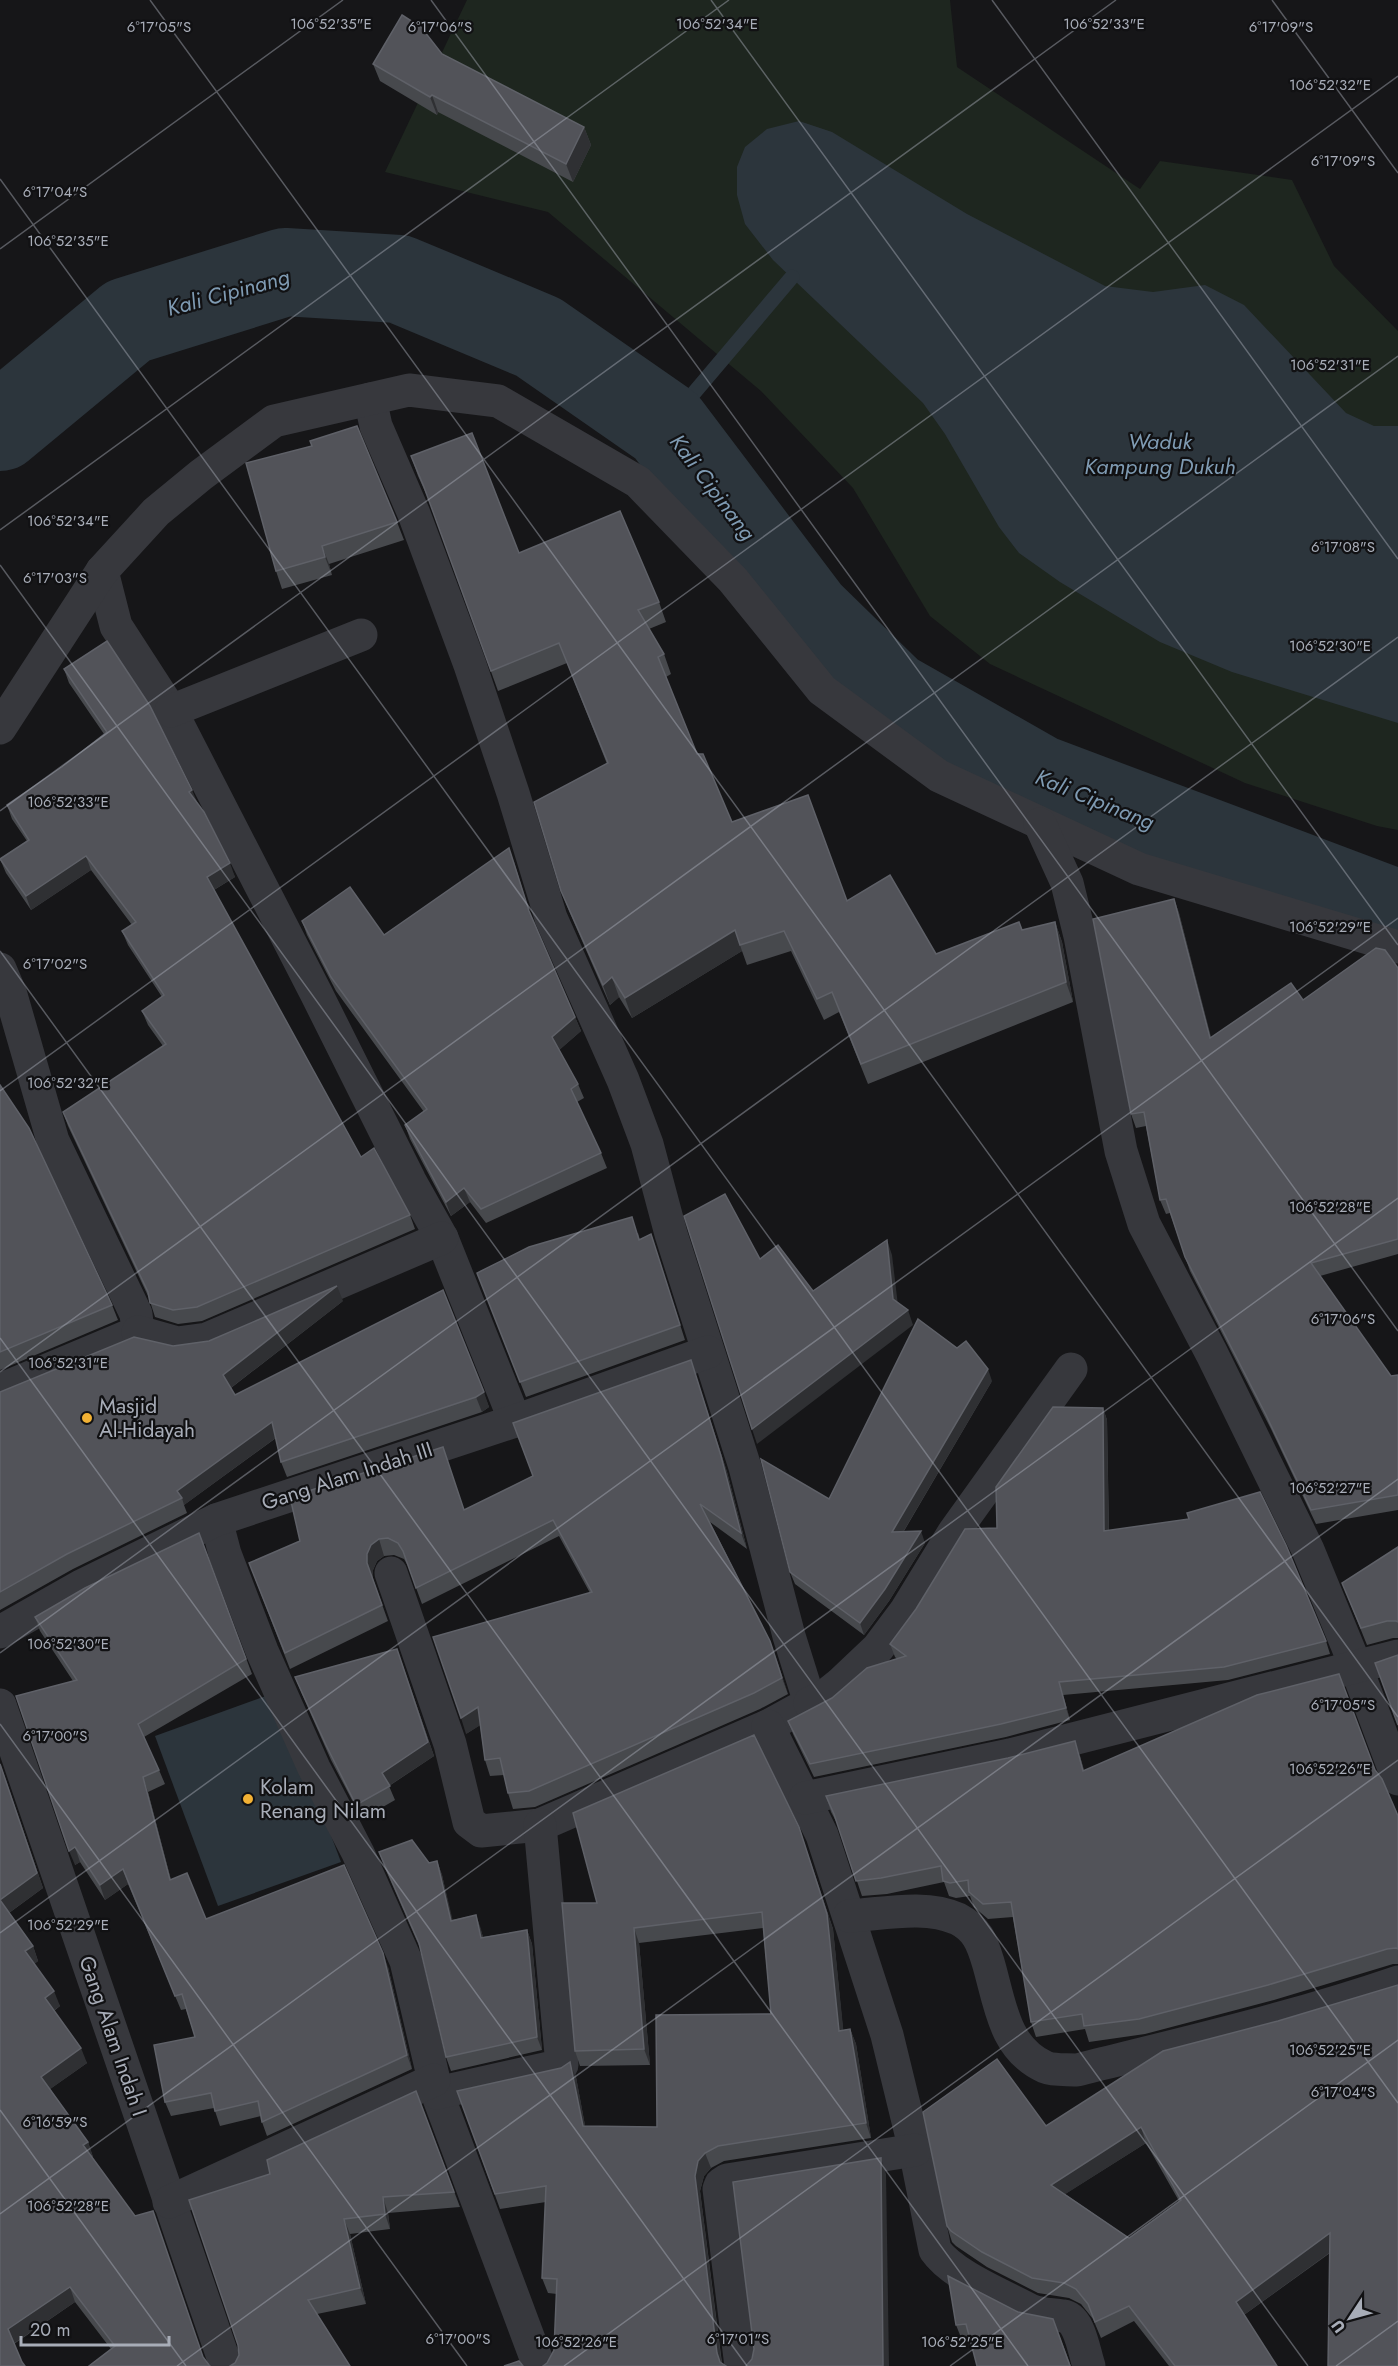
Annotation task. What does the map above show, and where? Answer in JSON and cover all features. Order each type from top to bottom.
[{"type":"street","points":[[0,728],[102,571],[156,512],[201,475],[274,421],[409,390],[498,401],[638,482],[733,580],[822,690],[939,776],[1139,869],[1398,947]]},
{"type":"street","points":[[370,399],[376,426],[414,514],[470,665],[513,793],[551,918],[623,1080],[647,1144],[671,1234],[745,1467],[789,1636],[810,1702]]},
{"type":"street","points":[[102,571],[116,626],[171,711],[410,1181],[442,1238],[515,1421]]},
{"type":"street","points":[[171,711],[361,635]]},
{"type":"street","points":[[1040,824],[1067,883],[1080,936],[1120,1151],[1144,1224],[1212,1354],[1308,1550],[1356,1667],[1398,1779]]},
{"type":"street","points":[[0,969],[11,995],[53,1141],[136,1314],[138,1332]]},
{"type":"street","points":[[0,1390],[138,1332],[177,1343],[207,1339],[442,1238]]},
{"type":"street","name":"Gang Alam Indah III","points":[[0,1632],[81,1586],[216,1520],[515,1421],[708,1352]]},
{"type":"street","points":[[391,1573],[450,1744],[469,1821],[481,1831],[540,1825],[768,1726],[825,1696],[840,1684],[878,1648],[898,1621],[954,1532],[1071,1370]]},
{"type":"street","points":[[216,1520],[225,1554],[262,1651],[314,1768],[358,1853],[406,1961],[435,2087],[539,2366]]},
{"type":"street","points":[[805,1798],[1010,1755],[1398,1656]]},
{"type":"street","name":"Gang Alam Indah I","points":[[0,1705],[226,2366]]},
{"type":"street","points":[[768,1726],[822,1836],[849,1916],[886,2035],[915,2150],[932,2244],[939,2258],[951,2267],[1030,2310],[1041,2315],[1060,2315],[1071,2318],[1076,2324],[1089,2366]]},
{"type":"street","points":[[169,2202],[435,2087],[562,2065],[540,1825]]},
{"type":"street","points":[[849,1916],[925,1910],[956,1918],[973,1928],[982,1942],[1010,2036],[1026,2056],[1046,2067],[1056,2069],[1077,2070],[1228,2033],[1338,2003],[1398,1982]]},
{"type":"street","points":[[741,2366],[719,2189],[721,2184],[727,2180],[915,2150]]},
{"type":"shaded area","points":[[467,0],[950,0],[957,67],[1140,189],[1160,161],[1292,180],[1334,266],[1398,331],[1398,830],[1377,826],[1245,783],[990,664],[930,616],[853,488],[761,391],[548,212],[385,172]]},
{"type":"water","name":"Waduk Kampung Dukuh","points":[[799,121],[832,132],[967,214],[1105,286],[1153,292],[1205,285],[1244,305],[1346,413],[1374,426],[1398,426],[1398,723],[1232,672],[1160,642],[1060,582],[1019,553],[999,527],[945,434],[923,403],[773,260],[745,224],[737,195],[737,167],[745,147],[767,129]]},
{"type":"water","name":"Kolam Renang Nilam","points":[[277,1692],[341,1862],[218,1906],[155,1736]]},
{"type":"building","points":[[402,15],[421,27],[442,54],[584,127],[566,164],[432,95],[430,97],[373,64]]},
{"type":"building","points":[[357,426],[397,522],[322,546],[325,557],[276,571],[246,463],[312,446],[310,441]]},
{"type":"building","points":[[472,433],[519,553],[620,511],[659,602],[638,610],[664,654],[658,657],[697,754],[703,754],[732,822],[808,795],[847,901],[890,875],[936,954],[1019,922],[1022,930],[1055,922],[1066,982],[861,1064],[832,992],[817,999],[784,931],[740,945],[735,930],[625,998],[612,977],[603,985],[561,891],[534,802],[608,763],[559,643],[491,671],[411,456]]},
{"type":"building","points":[[107,641],[150,706],[192,790],[189,792],[204,812],[230,863],[207,877],[361,1157],[374,1148],[410,1215],[197,1307],[173,1310],[150,1303],[148,1292],[63,1112],[166,1044],[142,1011],[164,995],[122,931],[136,922],[86,856],[26,896],[0,859],[29,840],[7,805],[107,732],[64,669]]},
{"type":"building","points":[[509,848],[529,911],[575,1017],[552,1037],[578,1084],[571,1089],[601,1153],[481,1209],[464,1188],[446,1202],[405,1125],[427,1109],[331,977],[302,921],[350,887],[384,935]]},
{"type":"building","points":[[1174,899],[1210,1038],[1291,983],[1303,1000],[1376,948],[1385,950],[1398,968],[1398,1239],[1311,1263],[1391,1376],[1398,1375],[1398,1495],[1311,1510],[1266,1415],[1185,1257],[1166,1199],[1160,1200],[1144,1112],[1131,1114],[1093,919]]},
{"type":"building","points":[[0,1085],[29,1128],[112,1305],[0,1352]]},
{"type":"building","points":[[725,1194],[760,1259],[778,1245],[813,1291],[887,1240],[893,1299],[908,1310],[752,1429],[684,1216]]},
{"type":"building","points":[[632,1217],[639,1240],[651,1234],[680,1325],[520,1382],[477,1273],[529,1247]]},
{"type":"building","points":[[337,1286],[223,1375],[235,1395],[443,1290],[484,1392],[476,1397],[281,1462],[272,1422],[177,1491],[182,1498],[67,1554],[0,1592],[0,1392],[134,1337],[173,1346],[209,1341]]},
{"type":"building","points":[[918,1319],[957,1348],[966,1341],[988,1369],[892,1532],[921,1531],[885,1589],[860,1623],[790,1572],[761,1459],[829,1499]]},
{"type":"building","points":[[691,1360],[721,1456],[741,1533],[700,1504],[770,1641],[782,1678],[754,1693],[529,1791],[508,1793],[500,1758],[485,1760],[478,1707],[461,1718],[433,1637],[592,1592],[553,1520],[416,1588],[398,1543],[388,1538],[379,1539],[371,1545],[367,1554],[367,1563],[382,1605],[285,1653],[249,1563],[300,1541],[290,1497],[443,1447],[464,1510],[533,1476],[513,1423]]},
{"type":"building","points":[[1053,1407],[1103,1408],[1104,1531],[1189,1519],[1187,1513],[1260,1492],[1286,1545],[1326,1641],[1224,1667],[1059,1682],[1066,1708],[810,1764],[788,1721],[832,1698],[867,1668],[906,1656],[890,1644],[916,1609],[965,1529],[997,1528],[996,1487]]},
{"type":"building","points":[[199,1533],[246,1659],[138,1724],[159,1770],[143,1777],[170,1880],[187,1873],[206,1919],[344,1865],[383,1953],[407,2055],[262,2122],[258,2101],[215,2111],[211,2093],[165,2102],[154,2045],[195,2037],[182,1994],[175,1996],[123,1869],[100,1885],[75,1847],[69,1851],[16,1696],[77,1680],[35,1617],[85,1588]]},
{"type":"building","points":[[1398,1547],[1398,1622],[1387,1621],[1361,1628],[1342,1583]]},
{"type":"building","points":[[397,1649],[428,1742],[382,1773],[390,1786],[356,1805],[295,1677]]},
{"type":"building","points":[[1398,1655],[1398,1725],[1375,1663]]},
{"type":"building","points":[[1339,1674],[1375,1770],[1382,1779],[1398,1816],[1398,1949],[1387,1949],[1268,1985],[1139,2019],[1084,2026],[1082,2014],[1031,2022],[1011,1902],[983,1904],[969,1892],[968,1880],[950,1883],[943,1881],[941,1866],[856,1881],[826,1796],[1008,1758],[1075,1741],[1083,1771],[1257,1695]]},
{"type":"building","points":[[754,1735],[799,1827],[827,1914],[839,2031],[850,2029],[866,2123],[718,2146],[705,2153],[698,2161],[695,2176],[717,2353],[720,2362],[726,2366],[543,2366],[554,2350],[557,2279],[542,2278],[546,2186],[495,2194],[457,2091],[561,2068],[570,2062],[583,2126],[657,2127],[656,2015],[771,2014],[762,1912],[634,1928],[644,2049],[575,2051],[562,1903],[597,1903],[573,1813]]},
{"type":"building","points":[[0,1764],[37,1873],[0,1900]]},
{"type":"building","points":[[412,1840],[429,1863],[437,1861],[451,1921],[476,1915],[481,1938],[527,1930],[537,2037],[446,2057],[419,1943],[379,1852]]},
{"type":"building","points":[[0,1900],[33,1946],[25,1951],[54,1991],[45,1998],[81,2048],[41,2077],[88,2142],[83,2145],[135,2216],[153,2211],[203,2357],[210,2366],[89,2366],[115,2346],[70,2287],[8,2329],[25,2366],[0,2366]]},
{"type":"building","points":[[1398,1985],[1398,2366],[1328,2366],[1330,2233],[1236,2302],[1277,2366],[1175,2366],[1129,2306],[1095,2322],[1088,2304],[1076,2289],[1064,2283],[1032,2278],[982,2252],[947,2226],[923,2112],[997,2059],[1046,2126],[1163,2051],[1278,2021]],"holes":[[[1141,2127],[1181,2200],[1129,2238],[1051,2185]]]},
{"type":"building","points":[[416,2091],[454,2192],[383,2197],[385,2214],[344,2219],[360,2288],[308,2300],[350,2366],[230,2366],[235,2363],[239,2355],[238,2345],[189,2200],[270,2174],[267,2160]]},
{"type":"building","points":[[881,2158],[883,2366],[746,2366],[752,2359],[754,2349],[733,2182]]},
{"type":"building","points":[[948,2276],[1018,2312],[1053,2319],[1070,2366],[977,2366],[966,2324],[956,2325]]},
{"type":"building","points":[[519,2361],[523,2366],[504,2366]]},
{"type":"waterway","name":"Kali Cipinang","points":[[0,427],[128,321],[285,272],[399,279],[538,337],[666,426],[808,614],[891,695],[1039,779],[1398,914]]},
{"type":"waterway","points":[[666,426],[792,277]]},
{"type":"place","name":"Masjid Al-Hidayah","points":[[87,1418]]},
{"type":"place","name":"Kolam Renang Nilam","points":[[248,1799]]}]
